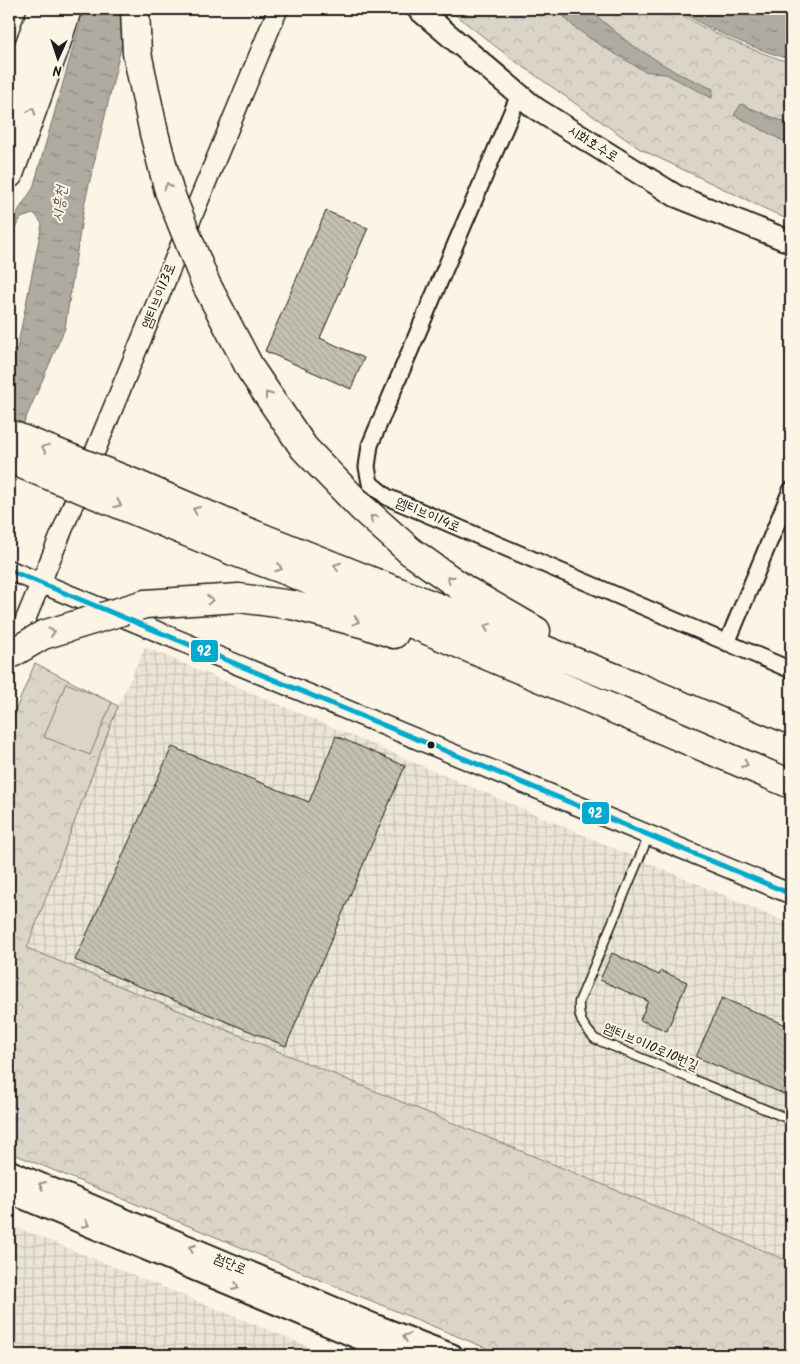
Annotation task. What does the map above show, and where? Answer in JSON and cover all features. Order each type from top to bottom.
[{"type":"highway","points":[[9,100],[43,9]]},
{"type":"highway","points":[[9,174],[55,48],[67,9]]},
{"type":"highway","points":[[135,9],[137,53],[156,143],[169,191],[206,284],[251,370],[304,448],[362,508],[410,551],[465,590],[545,636],[791,750]]},
{"type":"highway","points":[[9,434],[138,485],[237,540],[285,570],[791,784]]},
{"type":"highway","points":[[9,459],[633,685],[791,750]]},
{"type":"highway","points":[[9,655],[43,635],[145,604],[239,598],[292,604],[365,624],[700,746]]},
{"type":"main road","name":"시화호수로","points":[[418,9],[535,108],[676,196],[791,242]]},
{"type":"main road","name":"첨단로","points":[[9,1171],[368,1341],[452,1355]]},
{"type":"main road","name":"첨단로","points":[[9,1192],[400,1355]]},
{"type":"street","name":"엠티브이13로","points":[[9,660],[278,9]]},
{"type":"street","name":"엠티브이14로","points":[[519,95],[370,445],[367,467],[370,483],[387,497],[791,670]]},
{"type":"street","points":[[727,643],[791,490]]},
{"type":"street","points":[[9,570],[791,894]]},
{"type":"lane","name":"엠티브이10로10번길","points":[[649,835],[579,1002],[579,1016],[584,1026],[595,1039],[791,1120]]},
{"type":"shaded area","points":[[145,647],[791,924],[791,1262],[27,948],[118,706]]},
{"type":"shaded area","points":[[9,1224],[329,1355],[9,1355]]},
{"type":"green space","points":[[448,9],[675,9],[715,33],[746,47],[791,63],[791,221],[640,149],[508,56]]},
{"type":"green space","points":[[35,663],[118,706],[27,948],[791,1262],[791,1355],[503,1355],[9,1152],[9,726]]},
{"type":"green space","points":[[66,683],[112,702],[90,755],[44,737]]},
{"type":"water","name":"시흥천","points":[[84,9],[135,9],[126,26],[84,206],[65,328],[9,457],[9,350],[17,349],[42,224],[36,215],[33,214],[21,218],[9,238],[9,225],[33,188]]},
{"type":"water","points":[[557,9],[588,9],[629,43],[677,73],[713,89],[712,98],[666,74],[644,71],[574,27]]},
{"type":"water","points":[[679,9],[791,9],[791,60],[718,32],[703,25]]},
{"type":"water","points":[[741,104],[791,125],[791,145],[734,115]]},
{"type":"building","points":[[326,211],[368,228],[320,338],[364,358],[351,389],[265,351]]},
{"type":"building","points":[[336,736],[405,766],[286,1046],[75,960],[172,747],[309,802]]},
{"type":"building","points":[[612,953],[659,975],[661,971],[687,982],[667,1031],[640,1020],[648,1001],[600,980]]},
{"type":"building","points":[[722,998],[791,1027],[791,1097],[696,1057]]},
{"type":"transit line","name":"92","points":[[9,570],[791,894]]}]
